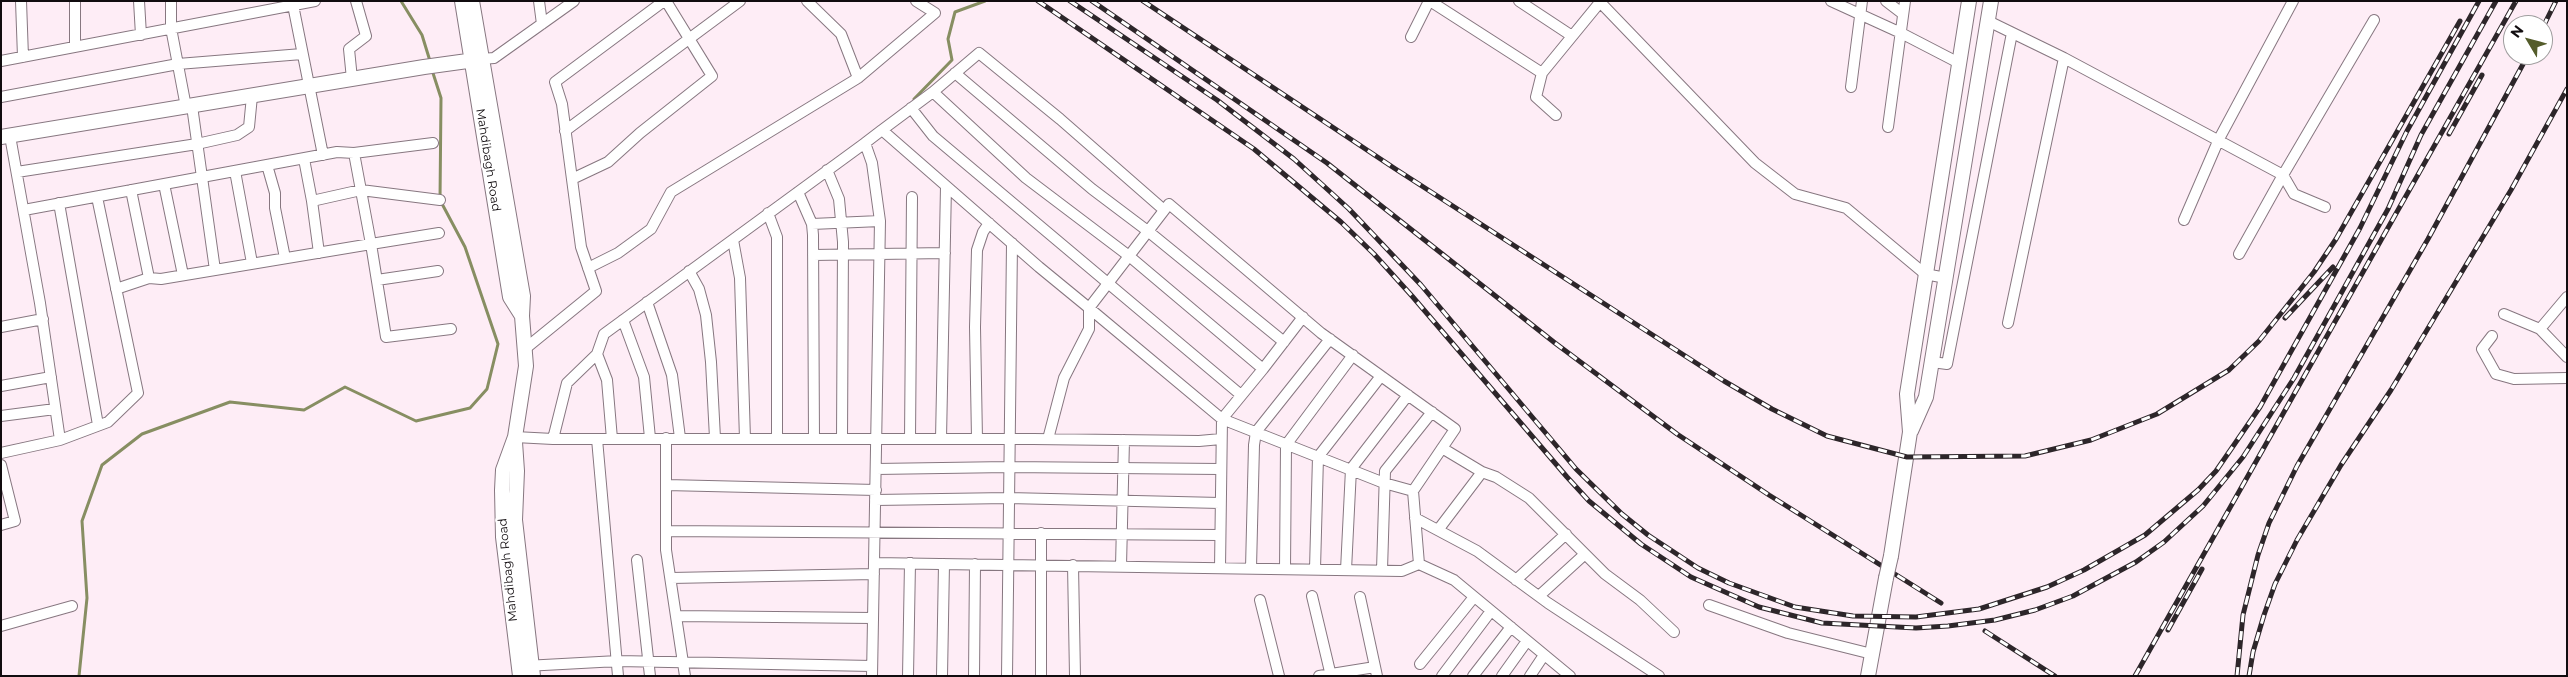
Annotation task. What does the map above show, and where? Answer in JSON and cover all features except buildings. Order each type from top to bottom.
[{"type":"street","points":[[20,1],[23,57]]},
{"type":"street","points":[[75,1],[75,47]]},
{"type":"street","points":[[139,1],[141,34]]},
{"type":"street","points":[[171,1],[172,28],[178,64],[197,144],[215,270]]},
{"type":"street","points":[[1,61],[315,1]]},
{"type":"street","points":[[352,79],[349,50],[366,36],[356,1]]},
{"type":"street","name":"Mahdibagh Road","points":[[462,1],[471,61],[523,296],[522,316],[526,366],[515,437],[503,470],[502,514],[526,671]]},
{"type":"street","name":"Mahdibagh Road","points":[[471,61],[472,1]]},
{"type":"street","points":[[539,1],[542,24]]},
{"type":"street","points":[[60,440],[43,319],[24,210],[17,172],[6,137],[424,67],[494,58],[574,1]]},
{"type":"street","points":[[526,348],[596,290],[581,247],[562,104],[555,82],[665,1],[712,76],[608,162],[572,179]]},
{"type":"street","points":[[565,131],[740,1]]},
{"type":"street","points":[[807,1],[841,34],[858,78]]},
{"type":"street","points":[[588,268],[618,253],[651,229],[670,192],[858,78],[935,13],[916,1]]},
{"type":"street","points":[[1518,1],[1572,36]]},
{"type":"street","points":[[1556,116],[1536,97],[1542,74],[1600,1],[1755,163],[1795,194],[1846,208],[1925,274],[1946,278]]},
{"type":"street","points":[[1831,1],[1901,33],[1959,63]]},
{"type":"street","points":[[1851,87],[1862,1]]},
{"type":"street","points":[[1886,1],[1903,14]]},
{"type":"street","points":[[1888,127],[1905,1]]},
{"type":"street","points":[[1868,676],[1891,556],[1910,432],[1907,394],[1969,1]]},
{"type":"street","points":[[1910,432],[1926,398],[1991,1]]},
{"type":"street","points":[[2184,220],[2219,139],[2293,1]]},
{"type":"street","points":[[1412,37],[1430,2],[1542,74]]},
{"type":"street","points":[[293,5],[323,155]]},
{"type":"street","points":[[2239,254],[2374,20]]},
{"type":"street","points":[[1988,21],[2064,58],[2219,139],[2283,175],[2294,194],[2325,207]]},
{"type":"street","points":[[1932,362],[1947,364],[2012,33]]},
{"type":"street","points":[[553,440],[567,383],[597,354],[604,334],[933,92],[978,53],[1060,119],[1164,210]]},
{"type":"street","points":[[1,97],[178,64],[302,54]]},
{"type":"street","points":[[2008,323],[2064,58]]},
{"type":"street","points":[[955,73],[1092,189],[1149,232],[1284,342]]},
{"type":"street","points":[[933,92],[1026,178],[1129,256],[1263,369]]},
{"type":"street","points":[[17,172],[197,144],[247,130],[250,127],[252,96]]},
{"type":"street","points":[[911,108],[932,136],[1109,282],[1241,395]]},
{"type":"street","points":[[882,130],[1012,243],[1222,419],[1384,483],[1414,492]]},
{"type":"street","points":[[24,210],[323,155],[433,143]]},
{"type":"street","points":[[526,671],[618,661],[650,661],[872,671],[880,221],[872,163],[865,143]]},
{"type":"street","points":[[354,153],[386,336],[451,329]]},
{"type":"street","points":[[304,159],[319,252]]},
{"type":"street","points":[[267,165],[275,193],[275,208],[285,258]]},
{"type":"street","points":[[827,170],[839,200],[842,222],[842,439]]},
{"type":"street","points":[[235,171],[252,263]]},
{"type":"street","points":[[164,184],[183,275]]},
{"type":"street","points":[[941,439],[946,186]]},
{"type":"street","points":[[131,190],[149,278]]},
{"type":"street","points":[[312,201],[361,190],[440,200]]},
{"type":"street","points":[[798,192],[812,224],[814,439]]},
{"type":"street","points":[[1,453],[60,440],[108,422],[138,393],[97,196]]},
{"type":"street","points":[[910,439],[912,197]]},
{"type":"street","points":[[59,204],[98,425]]},
{"type":"street","points":[[1048,439],[1064,378],[1088,329],[1089,308],[1170,204],[1330,339],[1456,429],[1414,492],[1419,564]]},
{"type":"street","points":[[768,213],[777,237],[777,439]]},
{"type":"street","points":[[812,224],[880,221]]},
{"type":"street","points":[[977,439],[975,327],[977,250],[983,232],[989,223]]},
{"type":"street","points":[[116,289],[149,278],[183,275],[439,233]]},
{"type":"street","points":[[733,240],[740,278],[745,439]]},
{"type":"street","points":[[1007,676],[1008,439],[1012,243]]},
{"type":"street","points":[[813,256],[945,253]]},
{"type":"street","points":[[376,280],[438,271]]},
{"type":"street","points":[[689,271],[699,289],[706,315],[711,362],[715,438]]},
{"type":"street","points":[[2540,329],[2567,297]]},
{"type":"street","points":[[647,302],[672,375],[680,438]]},
{"type":"street","points":[[2504,314],[2540,329],[2567,357]]},
{"type":"street","points":[[1220,568],[1220,439],[1222,419],[1303,317]]},
{"type":"street","points":[[1,327],[43,319]]},
{"type":"street","points":[[623,320],[644,377],[650,438]]},
{"type":"street","points":[[2492,336],[2482,350],[2496,374],[2514,379],[2567,378]]},
{"type":"street","points":[[1251,568],[1254,445],[1256,432],[1330,339]]},
{"type":"street","points":[[597,354],[607,380],[612,439]]},
{"type":"street","points":[[1285,569],[1286,445],[1353,355]]},
{"type":"street","points":[[1315,569],[1318,457],[1381,376]]},
{"type":"street","points":[[1,386],[51,377]]},
{"type":"street","points":[[1346,570],[1351,469],[1408,395]]},
{"type":"street","points":[[1,416],[55,409]]},
{"type":"street","points":[[1382,570],[1384,483],[1387,468],[1432,412]]},
{"type":"street","points":[[515,437],[553,440],[597,438],[1220,439]]},
{"type":"street","points":[[597,438],[618,676]]},
{"type":"street","points":[[666,438],[666,550],[685,676]]},
{"type":"street","points":[[1121,566],[1124,440]]},
{"type":"street","points":[[1442,448],[1482,472],[1496,477],[1529,498],[1605,574],[1640,600],[1674,632]]},
{"type":"street","points":[[1,465],[15,521],[1,525]]},
{"type":"street","points":[[876,469],[1008,467],[1220,469]]},
{"type":"street","points":[[1438,530],[1482,472]]},
{"type":"street","points":[[666,485],[875,495],[1220,503]]},
{"type":"street","points":[[1415,518],[1477,550],[1539,596],[1659,676]]},
{"type":"street","points":[[666,532],[1220,535]]},
{"type":"street","points":[[1041,676],[1042,533]]},
{"type":"street","points":[[1516,580],[1566,534]]},
{"type":"street","points":[[1539,596],[1585,554]]},
{"type":"street","points":[[637,560],[650,661],[650,676]]},
{"type":"street","points":[[671,578],[874,569],[910,564],[1402,571],[1419,564],[1454,580],[1566,675]]},
{"type":"street","points":[[908,676],[910,564]]},
{"type":"street","points":[[942,676],[944,564]]},
{"type":"street","points":[[974,676],[975,564]]},
{"type":"street","points":[[1073,565],[1075,676]]},
{"type":"street","points":[[1312,596],[1331,675]]},
{"type":"street","points":[[1319,676],[1376,672],[1360,596]]},
{"type":"street","points":[[1420,664],[1474,597]]},
{"type":"street","points":[[1260,600],[1279,676]]},
{"type":"street","points":[[1709,604],[1788,633],[1872,654]]},
{"type":"street","points":[[1,626],[72,606]]},
{"type":"street","points":[[1442,676],[1491,611]]},
{"type":"street","points":[[677,616],[873,618]]},
{"type":"street","points":[[1473,676],[1510,627]]},
{"type":"street","points":[[1502,676],[1527,641]]},
{"type":"street","points":[[1530,676],[1544,655]]},
{"type":"waterway","points":[[401,1],[422,35],[430,61]]},
{"type":"waterway","points":[[914,99],[952,60],[948,39],[955,12],[985,1]]},
{"type":"waterway","points":[[79,676],[87,598],[82,521],[102,465],[142,434],[230,402],[304,410],[345,387],[416,421],[470,408],[487,389],[498,344],[465,247],[440,200],[441,98],[432,70]]},
{"type":"railway","points":[[1038,1],[1254,149],[1341,222],[1374,254],[1412,296],[1589,501],[1641,544],[1691,577],[1759,607],[1822,623],[1916,628],[1995,620],[2035,610],[2073,596],[2136,562],[2164,542],[2203,506],[2243,457],[2294,378],[2388,209],[2421,135],[2496,1]]},
{"type":"railway","points":[[1070,1],[1217,100],[1294,159],[1349,209],[1421,285],[1576,469],[1622,514],[1648,535],[1698,568],[1729,583],[1795,607],[1853,616],[1916,617],[1979,609],[2047,587],[2084,570],[2145,535],[2198,490],[2216,471],[2260,407],[2360,228],[2407,131],[2479,1]]},
{"type":"railway","points":[[1092,1],[1327,163],[1555,343],[1677,434],[1769,495],[1941,603]]},
{"type":"railway","points":[[1143,1],[1394,168],[1724,381],[1772,409],[1827,436],[1907,457],[2025,456],[2091,440],[2157,414],[2229,370],[2259,341],[2314,272],[2336,239],[2460,21]]},
{"type":"railway","points":[[2135,676],[2516,1]]},
{"type":"railway","points":[[2549,15],[2556,1]]},
{"type":"railway","points":[[2237,676],[2243,615],[2258,555],[2269,523],[2297,466],[2428,239],[2523,65]]},
{"type":"railway","points":[[2449,134],[2482,75]]},
{"type":"railway","points":[[2249,676],[2253,652],[2264,615],[2275,584],[2297,540],[2341,465],[2391,390],[2511,190],[2567,89]]},
{"type":"railway","points":[[2285,318],[2333,267]]},
{"type":"railway","points":[[2168,630],[2202,569]]},
{"type":"railway","points":[[1985,631],[2055,676]]}]
